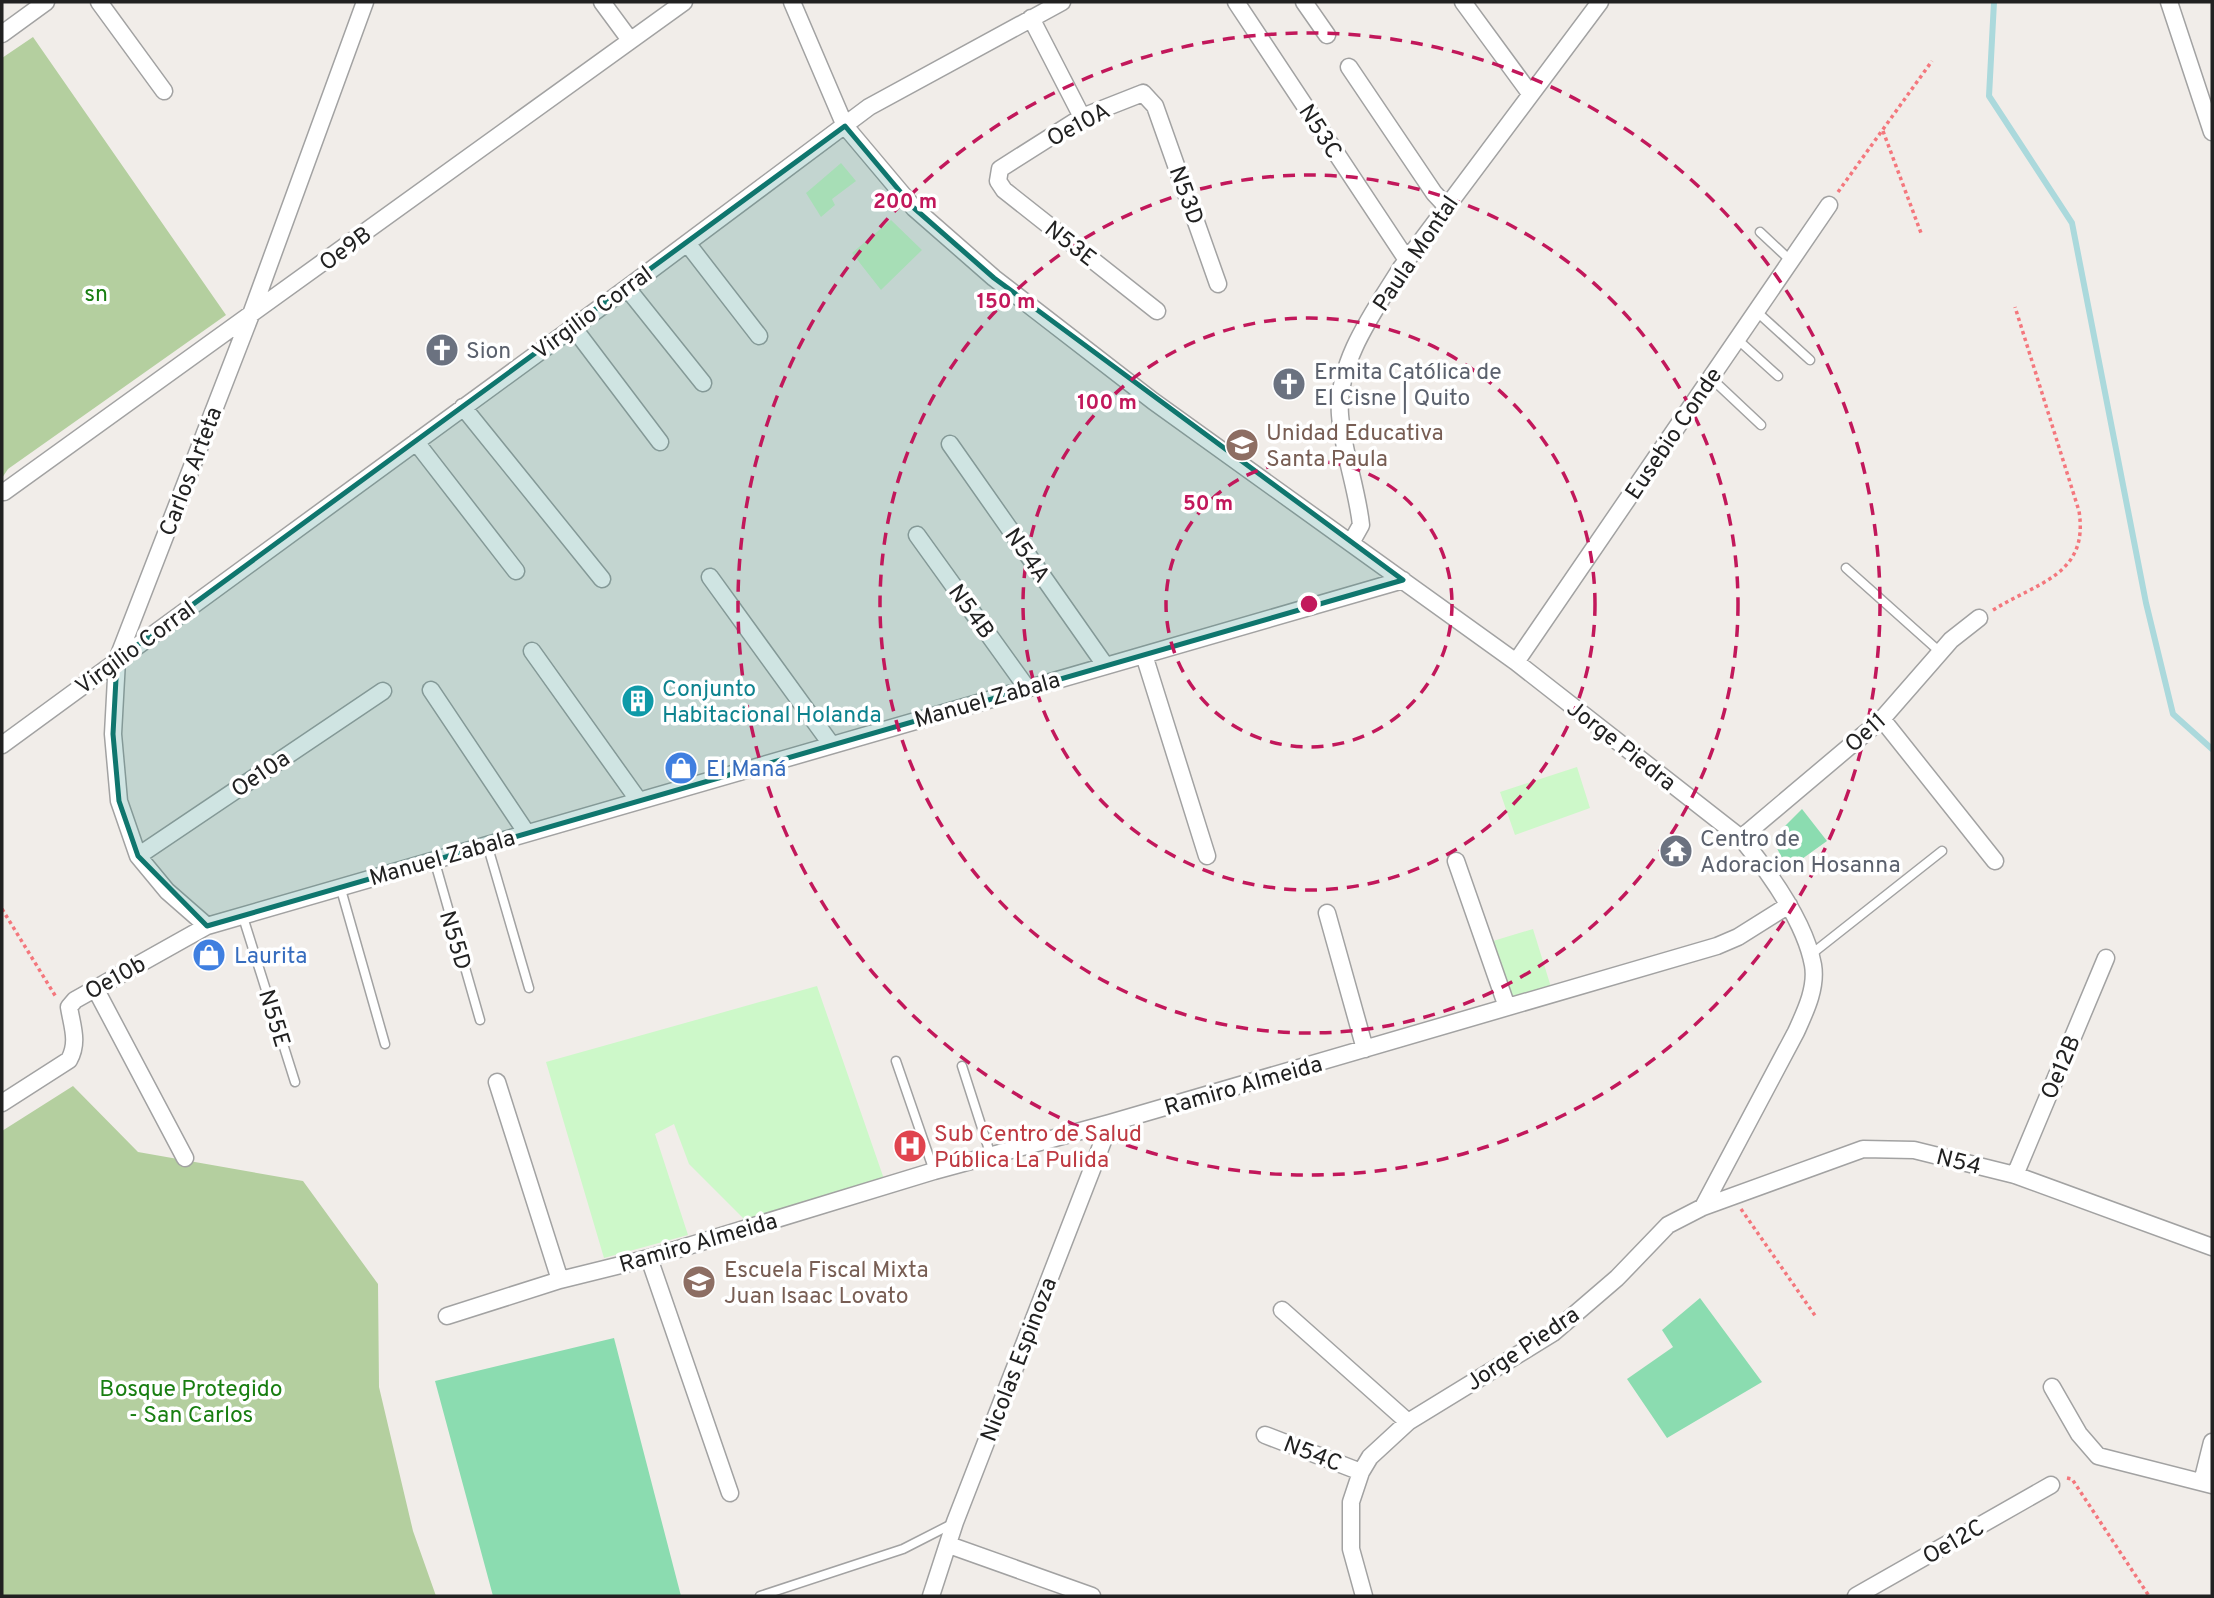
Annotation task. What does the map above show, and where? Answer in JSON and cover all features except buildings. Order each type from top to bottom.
[{"type":"street","points":[[2,34],[46,2]]},
{"type":"street","points":[[99,2],[164,91]]},
{"type":"street","name":"Carlos Arteta","points":[[207,926],[167,891],[138,856],[119,801],[113,734],[117,660],[250,317],[365,2]]},
{"type":"street","points":[[602,2],[630,40]]},
{"type":"street","name":"Oe9B","points":[[4,492],[684,2]]},
{"type":"street","name":"Jorge Piedra","points":[[792,2],[845,126],[914,208],[994,278],[1153,401],[1352,541],[1516,662],[1741,838],[1789,905],[1813,965],[1812,985],[1800,1022],[1703,1207],[1668,1226],[1617,1278],[1553,1333],[1408,1422],[1370,1457],[1361,1472],[1351,1502],[1351,1549],[1364,1596]]},
{"type":"street","name":"Virgilio Corral","points":[[2,745],[627,288],[869,107],[1062,2]]},
{"type":"street","name":"N53C","points":[[1236,2],[1407,260]]},
{"type":"street","points":[[1304,2],[1327,35]]},
{"type":"street","points":[[1464,2],[1530,92]]},
{"type":"street","name":"Paula Montal","points":[[1352,541],[1361,526],[1340,414],[1345,378],[1374,312],[1407,260],[1530,92],[1600,2]]},
{"type":"street","points":[[2169,2],[2212,132]]},
{"type":"street","points":[[1031,18],[1082,117]]},
{"type":"street","points":[[1349,67],[1434,193],[1447,206]]},
{"type":"street","name":"Oe10A","points":[[1000,169],[1082,117],[1143,93],[1155,106]]},
{"type":"street","name":"N53D","points":[[1155,106],[1218,284]]},
{"type":"street","name":"N53E","points":[[1000,169],[998,181],[1004,190],[1157,311]]},
{"type":"street","name":"Eusebio Conde","points":[[1516,662],[1829,205]]},
{"type":"street","points":[[687,243],[759,336]]},
{"type":"street","points":[[627,288],[703,383]]},
{"type":"street","points":[[573,327],[660,442]]},
{"type":"street","points":[[463,407],[602,579]]},
{"type":"street","points":[[416,442],[516,571]]},
{"type":"street","name":"N54A","points":[[950,444],[1105,665]]},
{"type":"street","name":"N54B","points":[[917,535],[1027,688]]},
{"type":"street","points":[[710,577],[831,744]]},
{"type":"street","name":"Manuel Zabala","points":[[207,926],[1403,580]]},
{"type":"street","name":"Oe11","points":[[1741,838],[1882,719],[1940,653],[1979,618]]},
{"type":"street","points":[[532,651],[639,800]]},
{"type":"street","points":[[1144,655],[1207,856]]},
{"type":"street","points":[[430,690],[526,832]]},
{"type":"street","name":"Oe10a","points":[[138,856],[383,691]]},
{"type":"street","points":[[1882,719],[1995,861]]},
{"type":"street","points":[[1456,861],[1507,1007]]},
{"type":"street","name":"Ramiro Almeida","points":[[447,1316],[560,1280],[649,1258],[934,1171],[1110,1123],[1717,946],[1738,937],[1789,905]]},
{"type":"street","points":[[1327,913],[1365,1049]]},
{"type":"street","name":"Oe10b","points":[[2,1103],[69,1060],[75,1049],[75,1039],[69,1007],[75,1000],[207,926]]},
{"type":"street","name":"Oe12B","points":[[2015,1175],[2106,958]]},
{"type":"street","points":[[95,988],[186,1158]]},
{"type":"street","points":[[497,1082],[560,1280]]},
{"type":"street","name":"Nicolas Espinoza","points":[[931,1596],[955,1522],[1110,1123]]},
{"type":"street","name":"N54","points":[[1703,1207],[1863,1149],[1914,1150],[2015,1175],[2212,1247]]},
{"type":"street","points":[[649,1258],[730,1493]]},
{"type":"street","points":[[1282,1310],[1408,1422]]},
{"type":"street","points":[[2052,1387],[2079,1434],[2098,1456],[2207,1484],[2212,1442]]},
{"type":"street","name":"N54C","points":[[1265,1435],[1361,1472]]},
{"type":"street","name":"Oe12C","points":[[1856,1596],[2051,1485]]},
{"type":"street","points":[[949,1545],[1092,1596]]},
{"type":"lane","points":[[1760,232],[1791,261]]},
{"type":"lane","points":[[1756,311],[1810,360]]},
{"type":"lane","points":[[1737,339],[1778,376]]},
{"type":"lane","points":[[1711,378],[1760,425]]},
{"type":"lane","points":[[1846,568],[1940,653]]},
{"type":"lane","points":[[486,844],[529,988]]},
{"type":"lane","points":[[1809,956],[1942,851]]},
{"type":"lane","name":"N55D","points":[[434,859],[481,1020]]},
{"type":"lane","points":[[340,886],[385,1044]]},
{"type":"lane","name":"N55E","points":[[242,914],[295,1082]]},
{"type":"lane","points":[[896,1061],[934,1171]]},
{"type":"lane","points":[[962,1066],[991,1156]]},
{"type":"lane","points":[[760,1596],[903,1549],[955,1522]]},
{"type":"path","points":[[1829,205],[1932,61]]},
{"type":"path","points":[[1883,131],[1921,233]]},
{"type":"path","points":[[1979,618],[2054,577],[2076,555],[2082,534],[2079,510],[2015,307]]},
{"type":"path","points":[[2,909],[52,993],[69,1007]]},
{"type":"path","points":[[1733,1198],[1816,1317]]},
{"type":"path","points":[[2051,1485],[2064,1478],[2071,1479],[2149,1596]]},
{"type":"highlighted area","points":[[845,126],[914,208],[994,278],[1403,580],[207,926],[138,856],[119,801],[113,734],[117,660]]},
{"type":"green space","name":"sn","points":[[33,37],[226,315],[8,469],[2,478],[2,58]]},
{"type":"green space","points":[[841,163],[856,181],[832,199],[835,205],[821,217],[806,193]]},
{"type":"green space","points":[[891,220],[922,250],[881,290],[852,253]]},
{"type":"green space","points":[[1577,767],[1590,808],[1515,835],[1500,792]]},
{"type":"green space","points":[[1802,809],[1827,841],[1788,869],[1772,839]]},
{"type":"green space","points":[[1533,929],[1551,987],[1509,999],[1493,941]]},
{"type":"green space","points":[[817,986],[884,1179],[745,1220],[689,1164],[674,1124],[655,1134],[688,1235],[604,1258],[546,1062]]},
{"type":"green space","name":"Bosque Protegido - San Carlos","points":[[73,1086],[138,1152],[303,1181],[378,1284],[379,1387],[413,1531],[436,1596],[2,1596],[2,1131]]},
{"type":"green space","points":[[1700,1298],[1762,1382],[1667,1438],[1627,1379],[1673,1347],[1662,1330]]},
{"type":"green space","points":[[614,1338],[681,1596],[493,1596],[435,1381]]},
{"type":"waterway","points":[[1994,2],[1989,96],[2072,223],[2146,603],[2173,714],[2212,749]]},
{"type":"place","name":"Sion","points":[[442,350]]},
{"type":"place","name":"Ermita Católica de El Cisne | Quito","points":[[1289,384]]},
{"type":"place","name":"Unidad Educativa Santa Paula","points":[[1242,445]]},
{"type":"place","name":"Conjunto Habitacional Holanda","points":[[638,701]]},
{"type":"place","name":"El Maná","points":[[681,768]]},
{"type":"place","name":"Centro de Adoracion Hosanna","points":[[1676,851]]},
{"type":"place","name":"Laurita","points":[[209,955]]},
{"type":"place","name":"Sub Centro de Salud Pública La Pulida","points":[[910,1146]]},
{"type":"place","name":"Escuela Fiscal Mixta Juan Isaac Lovato","points":[[699,1282]]}]
